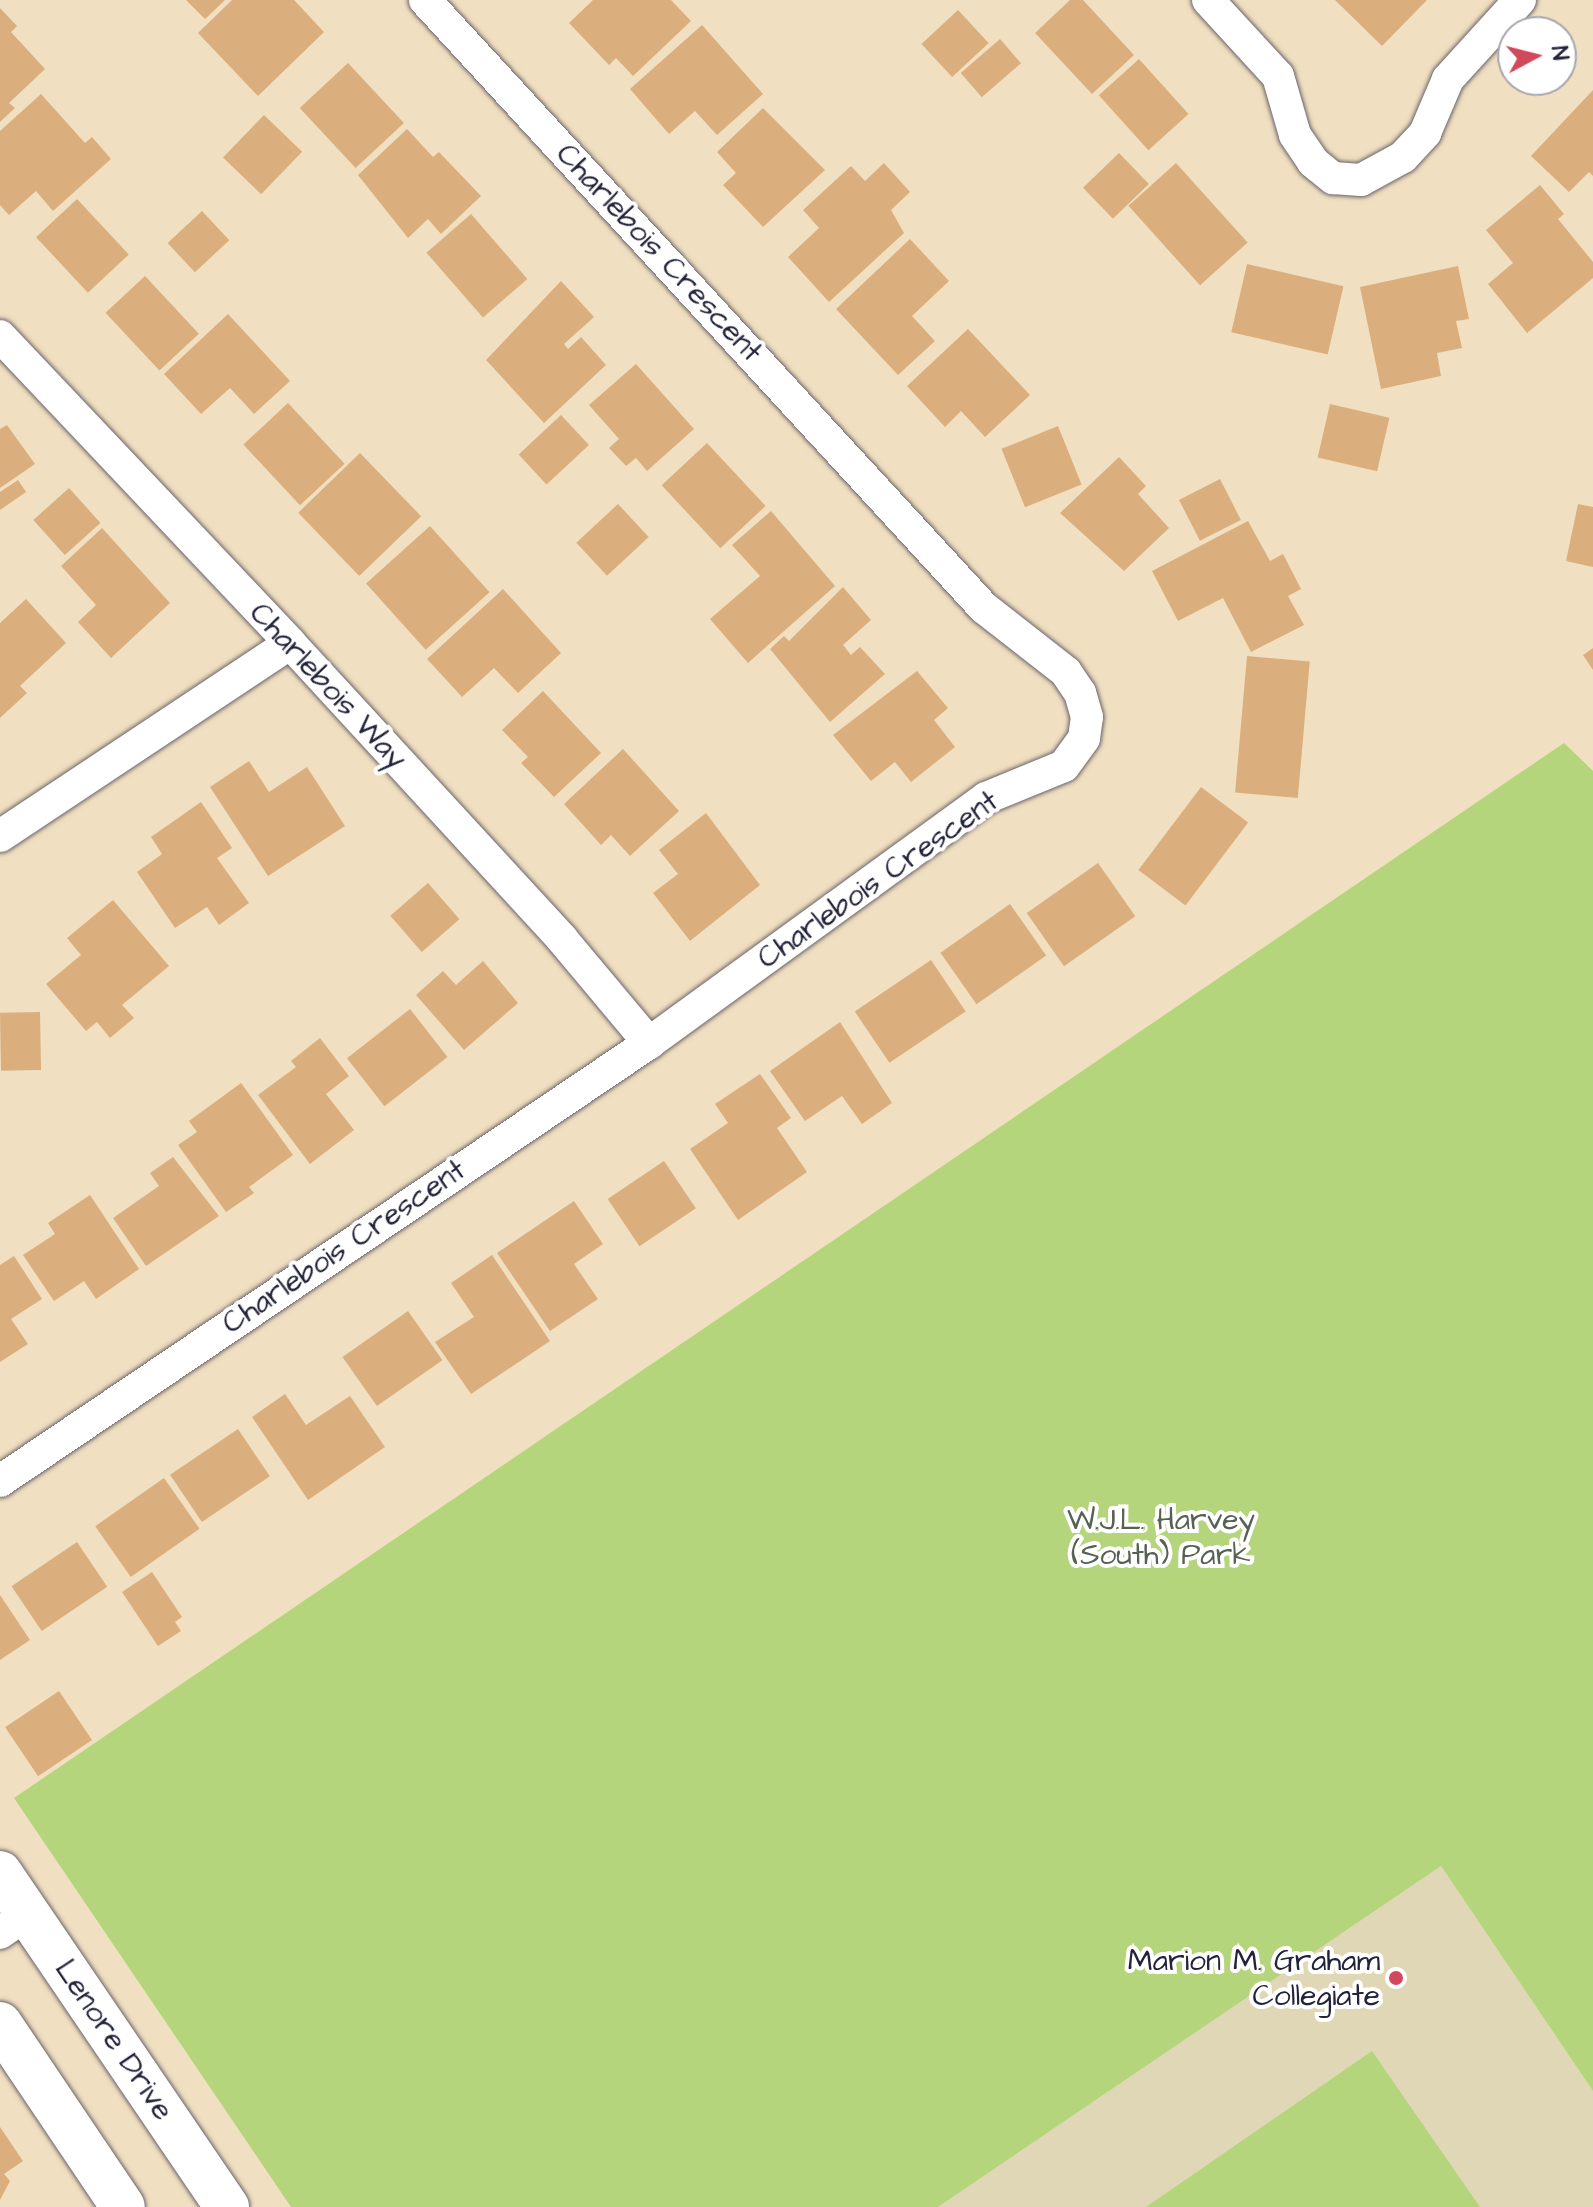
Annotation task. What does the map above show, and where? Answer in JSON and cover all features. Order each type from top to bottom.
[{"type":"main road","name":"Lenore Drive","points":[[0,1873],[14,1923],[227,2207]]},
{"type":"main road","points":[[0,2024],[123,2207]]},
{"type":"street","name":"Charlebois Crescent","points":[[0,1481],[649,1043],[986,798],[1064,766],[1084,738],[1087,717],[1080,693],[1066,672],[984,608],[425,0]]},
{"type":"street","points":[[1208,0],[1278,76],[1295,135],[1313,162],[1333,178],[1361,180],[1403,157],[1425,133],[1448,79],[1520,0]]},
{"type":"street","name":"Charlebois Way","points":[[0,336],[290,643],[562,939],[649,1043]]},
{"type":"street","points":[[0,836],[290,643]]},
{"type":"shaded area","name":"Marion M. Graham Collegiate","points":[[1441,1866],[1593,2091],[1593,2207],[938,2207]]},
{"type":"green space","name":"W.J.L. Harvey (South) Park","points":[[1564,743],[1593,771],[1593,2091],[1441,1866],[938,2207],[291,2207],[14,1798]]},
{"type":"green space","points":[[1372,2051],[1480,2207],[1146,2207]]},
{"type":"building","points":[[186,0],[225,0],[205,19]]},
{"type":"building","points":[[232,0],[294,0],[324,32],[258,96],[198,33]]},
{"type":"building","points":[[593,0],[671,0],[691,21],[633,76],[616,58],[609,65],[569,23]]},
{"type":"building","points":[[1070,0],[1083,0],[1134,55],[1092,94],[1035,33]]},
{"type":"building","points":[[1335,0],[1427,0],[1382,46]]},
{"type":"building","points":[[0,8],[17,26],[11,32],[45,69],[9,103],[15,108],[0,122]]},
{"type":"building","points":[[958,10],[989,43],[952,77],[921,44]]},
{"type":"building","points":[[702,25],[763,94],[717,135],[695,111],[669,134],[630,89]]},
{"type":"building","points":[[1000,39],[1021,63],[982,97],[961,73]]},
{"type":"building","points":[[1139,59],[1189,114],[1148,150],[1099,95]]},
{"type":"building","points":[[348,63],[404,123],[356,168],[300,108]]},
{"type":"building","points":[[1593,90],[1593,176],[1589,172],[1569,192],[1531,156]]},
{"type":"building","points":[[41,94],[85,143],[92,137],[111,159],[53,211],[36,191],[9,215],[0,205],[0,131]]},
{"type":"building","points":[[763,108],[825,170],[763,227],[723,185],[736,173],[717,152]]},
{"type":"building","points":[[264,115],[302,152],[261,194],[223,157]]},
{"type":"building","points":[[407,129],[433,157],[439,152],[481,196],[441,234],[428,219],[408,238],[358,175]]},
{"type":"building","points":[[1119,153],[1149,184],[1113,219],[1083,188]]},
{"type":"building","points":[[884,163],[910,192],[891,210],[904,233],[829,302],[788,257],[819,228],[803,210],[851,166],[865,181]]},
{"type":"building","points":[[1176,163],[1248,243],[1200,285],[1128,206]]},
{"type":"building","points":[[1540,185],[1564,214],[1558,219],[1593,262],[1593,278],[1527,333],[1488,284],[1513,263],[1486,230]]},
{"type":"building","points":[[77,199],[129,255],[88,293],[36,237]]},
{"type":"building","points":[[202,211],[229,240],[195,272],[168,243]]},
{"type":"building","points":[[471,214],[527,279],[483,318],[426,253]]},
{"type":"building","points":[[910,239],[949,281],[912,316],[935,341],[898,375],[836,309]]},
{"type":"building","points":[[1247,264],[1343,286],[1328,354],[1231,332]]},
{"type":"building","points":[[1458,266],[1469,319],[1456,321],[1462,348],[1437,353],[1441,376],[1381,389],[1360,287]]},
{"type":"building","points":[[145,276],[199,334],[159,371],[106,313]]},
{"type":"building","points":[[561,281],[594,317],[564,344],[568,349],[581,337],[606,365],[544,423],[486,360]]},
{"type":"building","points":[[228,314],[290,381],[254,414],[230,388],[201,414],[164,374]]},
{"type":"building","points":[[968,329],[1030,395],[985,437],[961,411],[945,427],[907,386]]},
{"type":"building","points":[[636,364],[694,429],[647,471],[636,458],[626,466],[609,448],[619,439],[589,405]]},
{"type":"building","points":[[288,403],[345,464],[300,505],[243,445]]},
{"type":"building","points":[[1330,404],[1389,418],[1377,471],[1318,458]]},
{"type":"building","points":[[561,415],[589,445],[547,485],[519,455]]},
{"type":"building","points":[[7,425],[35,464],[0,488],[0,429]]},
{"type":"building","points":[[1058,426],[1082,484],[1025,507],[1001,449]]},
{"type":"building","points":[[707,443],[766,506],[720,548],[662,485]]},
{"type":"building","points":[[360,453],[421,516],[359,576],[298,513]]},
{"type":"building","points":[[1119,457],[1146,486],[1138,494],[1169,528],[1124,571],[1060,513]]},
{"type":"building","points":[[1220,479],[1241,520],[1200,541],[1179,500]]},
{"type":"building","points":[[18,480],[26,492],[0,510],[0,492]]},
{"type":"building","points":[[69,488],[100,523],[65,555],[33,520]]},
{"type":"building","points":[[618,504],[649,537],[607,576],[576,543]]},
{"type":"building","points":[[1578,504],[1593,507],[1593,567],[1566,561]]},
{"type":"building","points":[[771,511],[835,586],[748,663],[710,619],[760,576],[732,545]]},
{"type":"building","points":[[1248,521],[1270,561],[1283,554],[1301,589],[1288,596],[1304,625],[1251,652],[1223,598],[1178,621],[1152,571]]},
{"type":"building","points":[[430,526],[490,592],[426,650],[366,584]]},
{"type":"building","points":[[102,528],[170,603],[111,658],[78,622],[96,605],[61,566]]},
{"type":"building","points":[[843,587],[871,620],[843,645],[851,655],[860,647],[885,674],[830,722],[770,649],[784,636],[789,641]]},
{"type":"building","points":[[503,589],[561,653],[518,693],[494,668],[462,697],[427,659]]},
{"type":"building","points":[[26,599],[66,643],[20,686],[27,693],[0,718],[0,623]]},
{"type":"building","points":[[1593,648],[1593,670],[1583,655]]},
{"type":"building","points":[[1247,656],[1310,661],[1298,798],[1235,792]]},
{"type":"building","points":[[917,671],[948,708],[934,720],[955,747],[911,782],[895,762],[871,781],[833,735]]},
{"type":"building","points":[[543,691],[601,753],[554,797],[521,763],[528,757],[502,730]]},
{"type":"building","points":[[623,749],[679,811],[630,856],[611,835],[601,845],[564,804]]},
{"type":"building","points":[[249,761],[269,792],[307,767],[345,826],[268,876],[210,787]]},
{"type":"building","points":[[1201,787],[1248,823],[1186,906],[1138,870]]},
{"type":"building","points":[[201,802],[232,848],[217,858],[249,903],[219,925],[207,907],[175,928],[137,872],[162,854],[151,837]]},
{"type":"building","points":[[706,813],[760,885],[690,941],[653,893],[678,874],[659,850]]},
{"type":"building","points":[[1098,863],[1135,916],[1064,966],[1027,913]]},
{"type":"building","points":[[428,883],[459,919],[422,952],[390,916]]},
{"type":"building","points":[[113,900],[169,966],[122,1005],[134,1018],[110,1038],[97,1022],[86,1031],[46,984],[81,955],[67,938]]},
{"type":"building","points":[[1010,904],[1046,956],[977,1004],[940,953]]},
{"type":"building","points":[[931,960],[966,1011],[889,1063],[855,1011]]},
{"type":"building","points":[[483,961],[518,1003],[464,1050],[416,995],[443,971],[456,985]]},
{"type":"building","points":[[410,1009],[448,1057],[385,1106],[347,1058]]},
{"type":"building","points":[[40,1012],[41,1070],[1,1071],[0,1013]]},
{"type":"building","points":[[840,1022],[892,1103],[862,1124],[842,1096],[805,1121],[770,1071]]},
{"type":"building","points":[[320,1038],[349,1076],[326,1094],[354,1130],[310,1164],[258,1095],[296,1067],[291,1061]]},
{"type":"building","points":[[760,1074],[791,1118],[777,1128],[807,1172],[738,1220],[690,1149],[728,1123],[715,1104]]},
{"type":"building","points":[[241,1083],[293,1155],[249,1187],[254,1193],[226,1212],[178,1145],[197,1132],[189,1121]]},
{"type":"building","points":[[173,1157],[219,1216],[146,1266],[113,1218],[159,1186],[150,1173]]},
{"type":"building","points":[[664,1161],[696,1208],[639,1246],[608,1199]]},
{"type":"building","points":[[90,1195],[139,1269],[96,1299],[84,1281],[54,1301],[23,1255],[55,1234],[48,1223]]},
{"type":"building","points":[[574,1201],[603,1244],[574,1264],[598,1299],[550,1331],[497,1253]]},
{"type":"building","points":[[492,1255],[550,1341],[471,1394],[435,1342],[474,1317],[451,1283]]},
{"type":"building","points":[[14,1256],[42,1299],[11,1319],[28,1344],[0,1362],[0,1265]]},
{"type":"building","points":[[408,1311],[442,1360],[377,1406],[342,1357]]},
{"type":"building","points":[[285,1394],[306,1425],[350,1396],[385,1447],[308,1500],[252,1417]]},
{"type":"building","points":[[238,1429],[270,1476],[202,1522],[170,1475]]},
{"type":"building","points":[[164,1478],[200,1529],[131,1577],[95,1526]]},
{"type":"building","points":[[77,1542],[107,1587],[42,1631],[12,1586]]},
{"type":"building","points":[[152,1572],[182,1617],[175,1622],[181,1631],[158,1646],[122,1592]]},
{"type":"building","points":[[0,1595],[30,1640],[0,1660]]},
{"type":"building","points":[[59,1691],[92,1740],[38,1776],[5,1727]]},
{"type":"building","points":[[0,2127],[23,2161],[4,2174],[10,2181],[0,2200]]},
{"type":"place","name":"Marion M. Graham Collegiate","points":[[1396,1978]]}]
